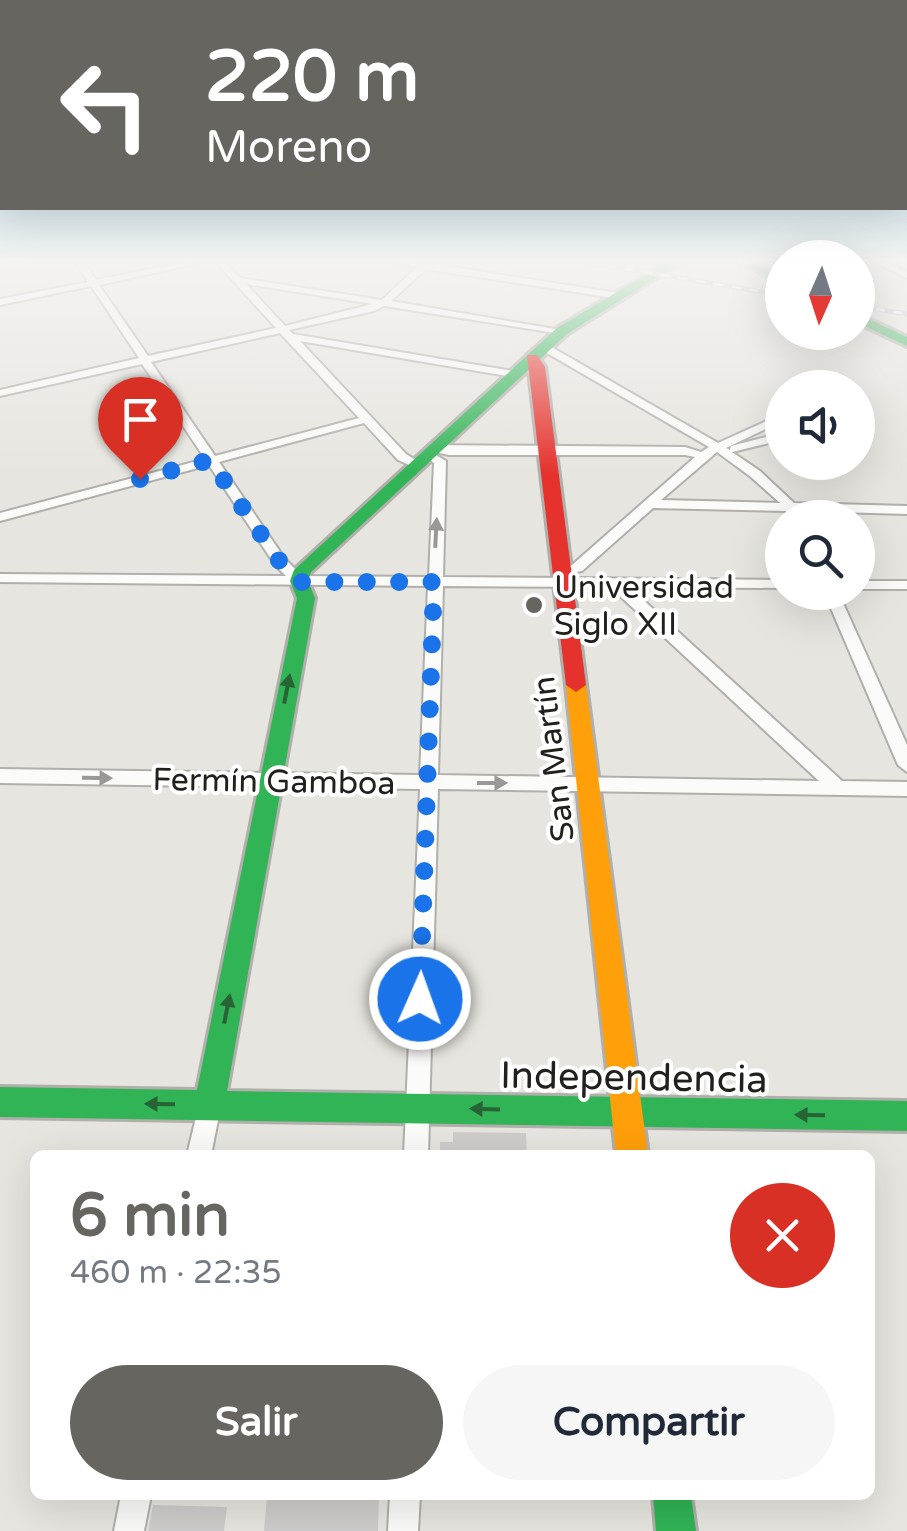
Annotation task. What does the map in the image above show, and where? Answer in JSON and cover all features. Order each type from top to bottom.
[{"type":"street","points":[[125,331],[280,562],[299,582],[306,598],[201,1150]]},
{"type":"street","points":[[0,392],[267,331]]},
{"type":"street","points":[[285,331],[402,457],[449,451],[715,452],[765,440]]},
{"type":"street","points":[[299,582],[306,566],[562,332]]},
{"type":"street","points":[[292,338],[513,374]]},
{"type":"street","points":[[538,353],[715,452],[776,490],[784,500]]},
{"type":"street","name":"San Martín","points":[[538,353],[631,1150]]},
{"type":"street","points":[[0,517],[367,419]]},
{"type":"street","points":[[564,577],[715,452],[765,426]]},
{"type":"street","points":[[416,1150],[440,461],[426,455]]},
{"type":"street","points":[[649,504],[765,511]]},
{"type":"street","points":[[875,511],[907,510]]},
{"type":"street","points":[[0,578],[434,582],[564,577],[620,584],[765,584]]},
{"type":"street","points":[[620,584],[624,592],[837,788]]},
{"type":"street","points":[[875,585],[907,586]]},
{"type":"street","points":[[838,610],[907,765]]},
{"type":"street","name":"Fermín Gamboa","points":[[0,776],[907,789]]},
{"type":"street","name":"Independencia","points":[[0,1102],[907,1116]]},
{"type":"street","points":[[129,1531],[135,1500]]},
{"type":"street","points":[[404,1500],[404,1531]]},
{"type":"street","points":[[673,1500],[676,1531]]},
{"type":"building","points":[[453,1132],[526,1133],[527,1150],[440,1150],[440,1142],[453,1142]]},
{"type":"building","points":[[267,1500],[379,1500],[378,1531],[264,1531]]},
{"type":"building","points":[[153,1505],[227,1507],[224,1531],[148,1531]]},
{"type":"traffic: fast","points":[[209,1105],[306,598],[299,581],[303,570],[562,331]]},
{"type":"traffic: fast","points":[[885,331],[907,342]]},
{"type":"traffic: fast","points":[[0,1102],[907,1116]]},
{"type":"traffic: fast","points":[[673,1500],[676,1531]]},
{"type":"traffic: slow","points":[[576,685],[631,1150]]},
{"type":"traffic: jam","points":[[532,358],[538,367],[576,685]]},
{"type":"place","name":"Universidad Siglo XII","points":[[534,605]]},
{"type":"route","points":[[140,479],[210,460],[280,562],[299,582],[434,582],[420,999]]}]
